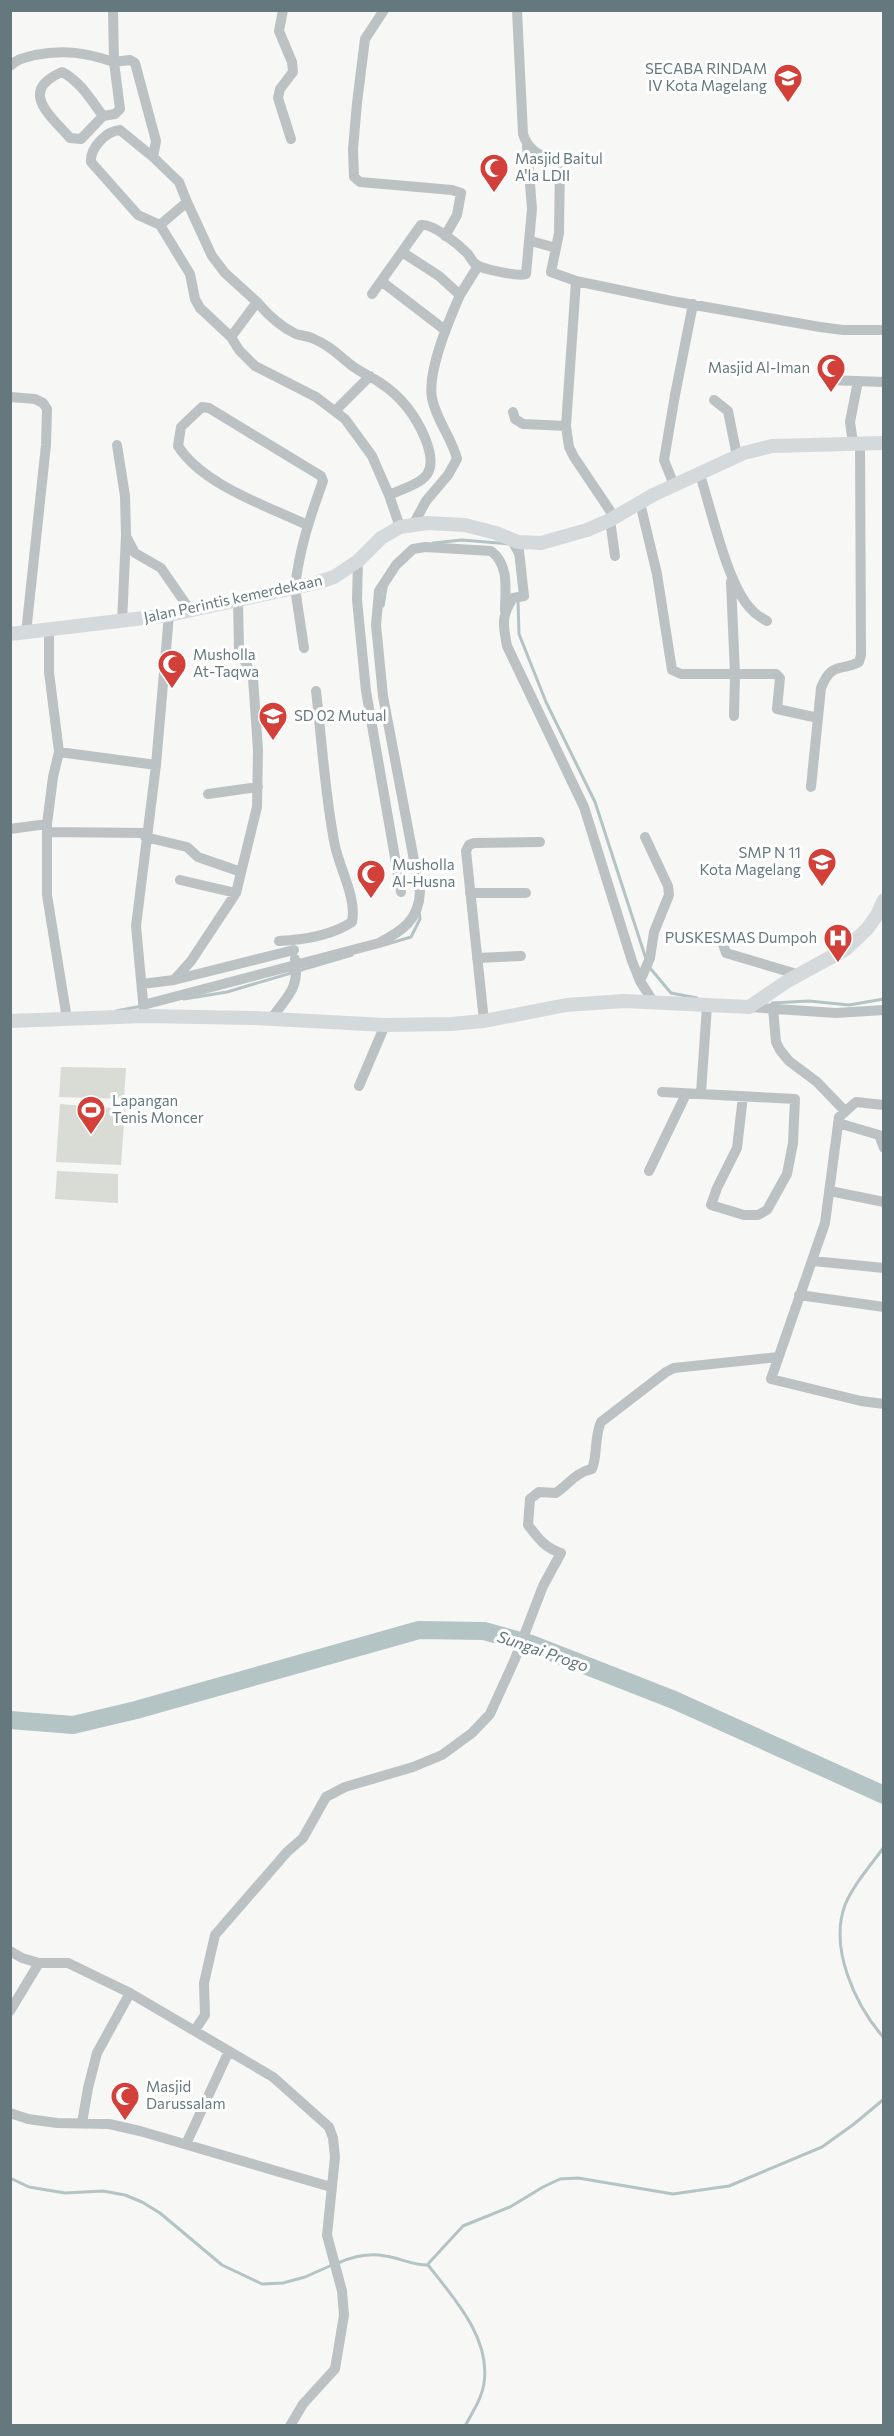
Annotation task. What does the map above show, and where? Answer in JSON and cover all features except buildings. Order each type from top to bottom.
[{"type":"street","points":[[103,116],[80,86],[62,72],[47,78],[40,88],[39,100],[70,138],[81,139],[103,116],[116,114],[120,109],[114,62],[113,10]]},
{"type":"street","points":[[283,10],[279,31],[292,62],[293,72],[280,89],[278,98],[291,139]]},
{"type":"street","points":[[384,10],[365,39],[353,149],[354,177],[360,182],[452,190],[460,193],[457,215],[445,236]]},
{"type":"street","points":[[372,294],[421,225],[433,227],[466,252],[478,266],[524,275],[527,270],[532,209],[527,146],[523,134],[517,10]]},
{"type":"street","points":[[10,66],[17,60],[53,51],[86,53],[114,62],[130,60],[135,63],[156,141],[153,157]]},
{"type":"street","points":[[389,495],[423,478],[431,471],[433,462],[414,414],[399,397],[351,365],[338,352],[314,338],[287,328],[267,314],[225,273],[212,256],[178,182],[153,157],[120,130],[115,130],[106,136],[92,151],[91,162],[138,215],[160,225],[190,274],[195,299],[201,308],[255,366],[316,397],[345,419],[372,456],[389,495],[406,526]]},
{"type":"street","points":[[527,146],[537,153],[560,161],[586,160]]},
{"type":"street","points":[[560,161],[559,233],[551,272],[576,280],[693,304],[843,330],[884,330]]},
{"type":"street","points":[[160,225],[187,202]]},
{"type":"street","points":[[531,241],[556,248]]},
{"type":"street","points":[[402,252],[439,276],[460,295]]},
{"type":"street","points":[[406,526],[448,475],[457,459],[432,398],[438,356],[445,330],[460,295],[478,266]]},
{"type":"street","points":[[576,280],[566,426],[569,447],[612,519],[615,556]]},
{"type":"street","points":[[381,281],[445,330]]},
{"type":"street","points":[[231,338],[257,302]]},
{"type":"street","points":[[674,485],[664,460],[693,304]]},
{"type":"street","points":[[335,411],[370,376]]},
{"type":"street","points":[[829,380],[884,381]]},
{"type":"street","points":[[811,787],[821,688],[824,679],[837,667],[859,662],[861,655],[857,443],[850,422],[858,381]]},
{"type":"street","points":[[10,397],[35,399],[43,403],[47,409],[46,445],[26,633]]},
{"type":"street","points":[[714,400],[728,411],[737,456]]},
{"type":"street","points":[[304,648],[295,588],[306,525],[323,481],[321,477],[209,408],[202,407],[181,427],[178,446],[186,458],[206,476],[306,525]]},
{"type":"street","points":[[513,412],[515,419],[523,424],[566,426]]},
{"type":"street","points":[[406,526],[427,523],[465,525],[496,533],[518,542],[541,543],[587,530],[612,519],[699,472],[737,456],[772,446],[884,442]]},
{"type":"street","points":[[117,445],[125,496],[123,622]]},
{"type":"street","points":[[699,472],[739,593],[751,609],[767,621]]},
{"type":"street","points":[[640,503],[657,574],[672,670],[681,674],[776,674],[780,678],[777,709],[818,718]]},
{"type":"street","name":"Jalan Perintis kemerdekaan","points":[[10,634],[169,615],[295,588],[334,577],[358,561],[381,538],[406,526]]},
{"type":"street","points":[[126,535],[135,553],[161,568],[190,610]]},
{"type":"street","points":[[505,611],[518,598],[518,542]]},
{"type":"street","points":[[142,986],[295,954],[387,939],[404,929],[416,915],[420,904],[418,880],[383,696],[376,625],[379,591],[386,579],[413,549],[425,547],[491,551],[498,556],[505,575],[503,627],[507,646],[584,807],[640,981],[654,1003]]},
{"type":"street","points":[[358,561],[357,600],[366,691],[400,892]]},
{"type":"street","points":[[731,572],[735,674],[734,716]]},
{"type":"street","points":[[174,980],[191,961],[236,893],[257,807],[258,750],[253,678],[239,649],[238,600]]},
{"type":"street","points":[[143,1007],[136,926],[156,765],[169,615]]},
{"type":"street","points":[[49,630],[49,672],[59,753],[53,777],[47,828],[47,895],[66,1013]]},
{"type":"street","points":[[143,1007],[295,954],[352,922],[352,903],[335,844],[316,691]]},
{"type":"street","points":[[59,753],[156,765]]},
{"type":"street","points":[[208,794],[258,787]]},
{"type":"street","points":[[10,829],[47,828],[146,835],[187,847],[198,857],[241,872]]},
{"type":"street","points":[[640,981],[650,958],[654,932],[669,895],[668,886],[645,837]]},
{"type":"street","points":[[484,1021],[466,851],[469,844],[474,843],[540,842]]},
{"type":"street","points":[[180,880],[236,893]]},
{"type":"street","points":[[470,893],[526,893]]},
{"type":"street","points":[[752,1005],[842,952],[855,941],[877,915],[884,900]]},
{"type":"street","points":[[271,1019],[292,993],[297,982],[295,954],[279,941]]},
{"type":"street","points":[[722,941],[726,953],[800,975]]},
{"type":"street","points":[[477,958],[521,956]]},
{"type":"street","points":[[10,1021],[66,1013],[143,1007],[271,1019],[386,1024],[451,1024],[484,1021],[566,1005],[624,1001],[707,1006],[752,1005],[836,1013],[884,1010]]},
{"type":"street","points":[[701,1093],[707,1006]]},
{"type":"street","points":[[773,1008],[776,1042],[780,1050],[789,1061],[817,1082],[845,1111]]},
{"type":"street","points":[[359,1086],[386,1024]]},
{"type":"street","points":[[662,1092],[701,1093],[795,1099],[793,1143],[787,1174],[767,1210],[758,1215],[744,1215],[716,1209],[711,1205],[737,1148],[743,1096]]},
{"type":"street","points":[[649,1171],[686,1094]]},
{"type":"street","points":[[884,1105],[856,1102],[839,1117],[832,1154],[825,1223],[771,1379],[884,1404]]},
{"type":"street","points":[[837,1123],[879,1135],[884,1148]]},
{"type":"street","points":[[830,1191],[884,1202]]},
{"type":"street","points":[[813,1261],[884,1268]]},
{"type":"street","points":[[799,1295],[884,1307]]},
{"type":"street","points":[[195,2030],[205,2015],[204,1983],[213,1938],[287,1852],[303,1838],[326,1797],[345,1787],[412,1767],[442,1755],[472,1733],[490,1714],[515,1659],[543,1586],[561,1553],[551,1550],[541,1542],[528,1526],[530,1498],[539,1492],[556,1493],[573,1478],[592,1469],[596,1459],[598,1428],[602,1422],[666,1372],[674,1368],[778,1357]]},
{"type":"street","points":[[10,1951],[22,1959],[39,1963],[68,1963],[130,1993],[273,2077],[326,2124],[333,2138],[335,2157],[327,2235],[344,2304],[338,2356],[335,2369],[303,2404],[290,2426]]},
{"type":"street","points":[[10,2010],[39,1963]]},
{"type":"street","points":[[82,2123],[97,2053],[130,1993]]},
{"type":"street","points":[[186,2144],[229,2051]]},
{"type":"street","points":[[10,2113],[28,2119],[57,2123],[109,2124],[332,2187]]},
{"type":"shaded area","points":[[61,1067],[126,1068],[124,1099],[59,1097]]},
{"type":"shaded area","name":"Lapangan Tenis Moncer","points":[[60,1104],[125,1109],[121,1165],[56,1162]]},
{"type":"shaded area","points":[[57,1171],[118,1174],[118,1203],[55,1199]]},
{"type":"waterway","points":[[433,543],[462,540],[510,544],[516,555]]},
{"type":"waterway","points":[[383,606],[386,588]]},
{"type":"waterway","points":[[518,600],[519,634],[546,702],[595,802],[646,959]]},
{"type":"waterway","points":[[384,945],[411,937],[420,919],[419,911]]},
{"type":"waterway","points":[[184,999],[227,992],[352,955]]},
{"type":"waterway","points":[[650,968],[671,993],[697,998]]},
{"type":"waterway","points":[[772,1003],[809,1001],[849,1005],[884,999]]},
{"type":"waterway","points":[[116,1011],[142,1006]]},
{"type":"waterway","name":"Sungai Progo","points":[[10,1720],[73,1725],[136,1710],[419,1630],[484,1631],[531,1644],[674,1700],[884,1795]]},
{"type":"waterway","points":[[884,1847],[848,1898],[841,1922],[840,1939],[843,1957],[855,1993],[873,2025],[884,2038]]},
{"type":"waterway","points":[[338,2263],[355,2257],[379,2255],[427,2265],[463,2226],[510,2207],[560,2179],[578,2178],[673,2194],[729,2186],[822,2147],[884,2099]]},
{"type":"waterway","points":[[10,2178],[29,2187],[65,2193],[103,2191],[125,2195],[142,2202],[160,2213],[222,2265],[262,2284],[283,2283],[305,2277],[332,2265]]},
{"type":"waterway","points":[[428,2265],[468,2319],[482,2350],[485,2366],[483,2389],[465,2426]]},
{"type":"place","name":"SECABA RINDAM IV Kota Magelang","points":[[788,104]]},
{"type":"place","name":"Masjid Baitul A'la LDII","points":[[494,194]]},
{"type":"place","name":"Masjid Al-Iman","points":[[831,394]]},
{"type":"place","name":"Musholla At-Taqwa","points":[[172,690]]},
{"type":"place","name":"SD 02 Mutual","points":[[273,742]]},
{"type":"place","name":"SMP N 11 Kota Magelang","points":[[822,888]]},
{"type":"place","name":"Musholla Al-Husna","points":[[371,900]]},
{"type":"place","name":"PUSKESMAS Dumpoh","points":[[838,964]]},
{"type":"place","name":"Lapangan Tenis Moncer","points":[[91,1136]]},
{"type":"place","name":"Masjid Darussalam","points":[[125,2122]]}]
